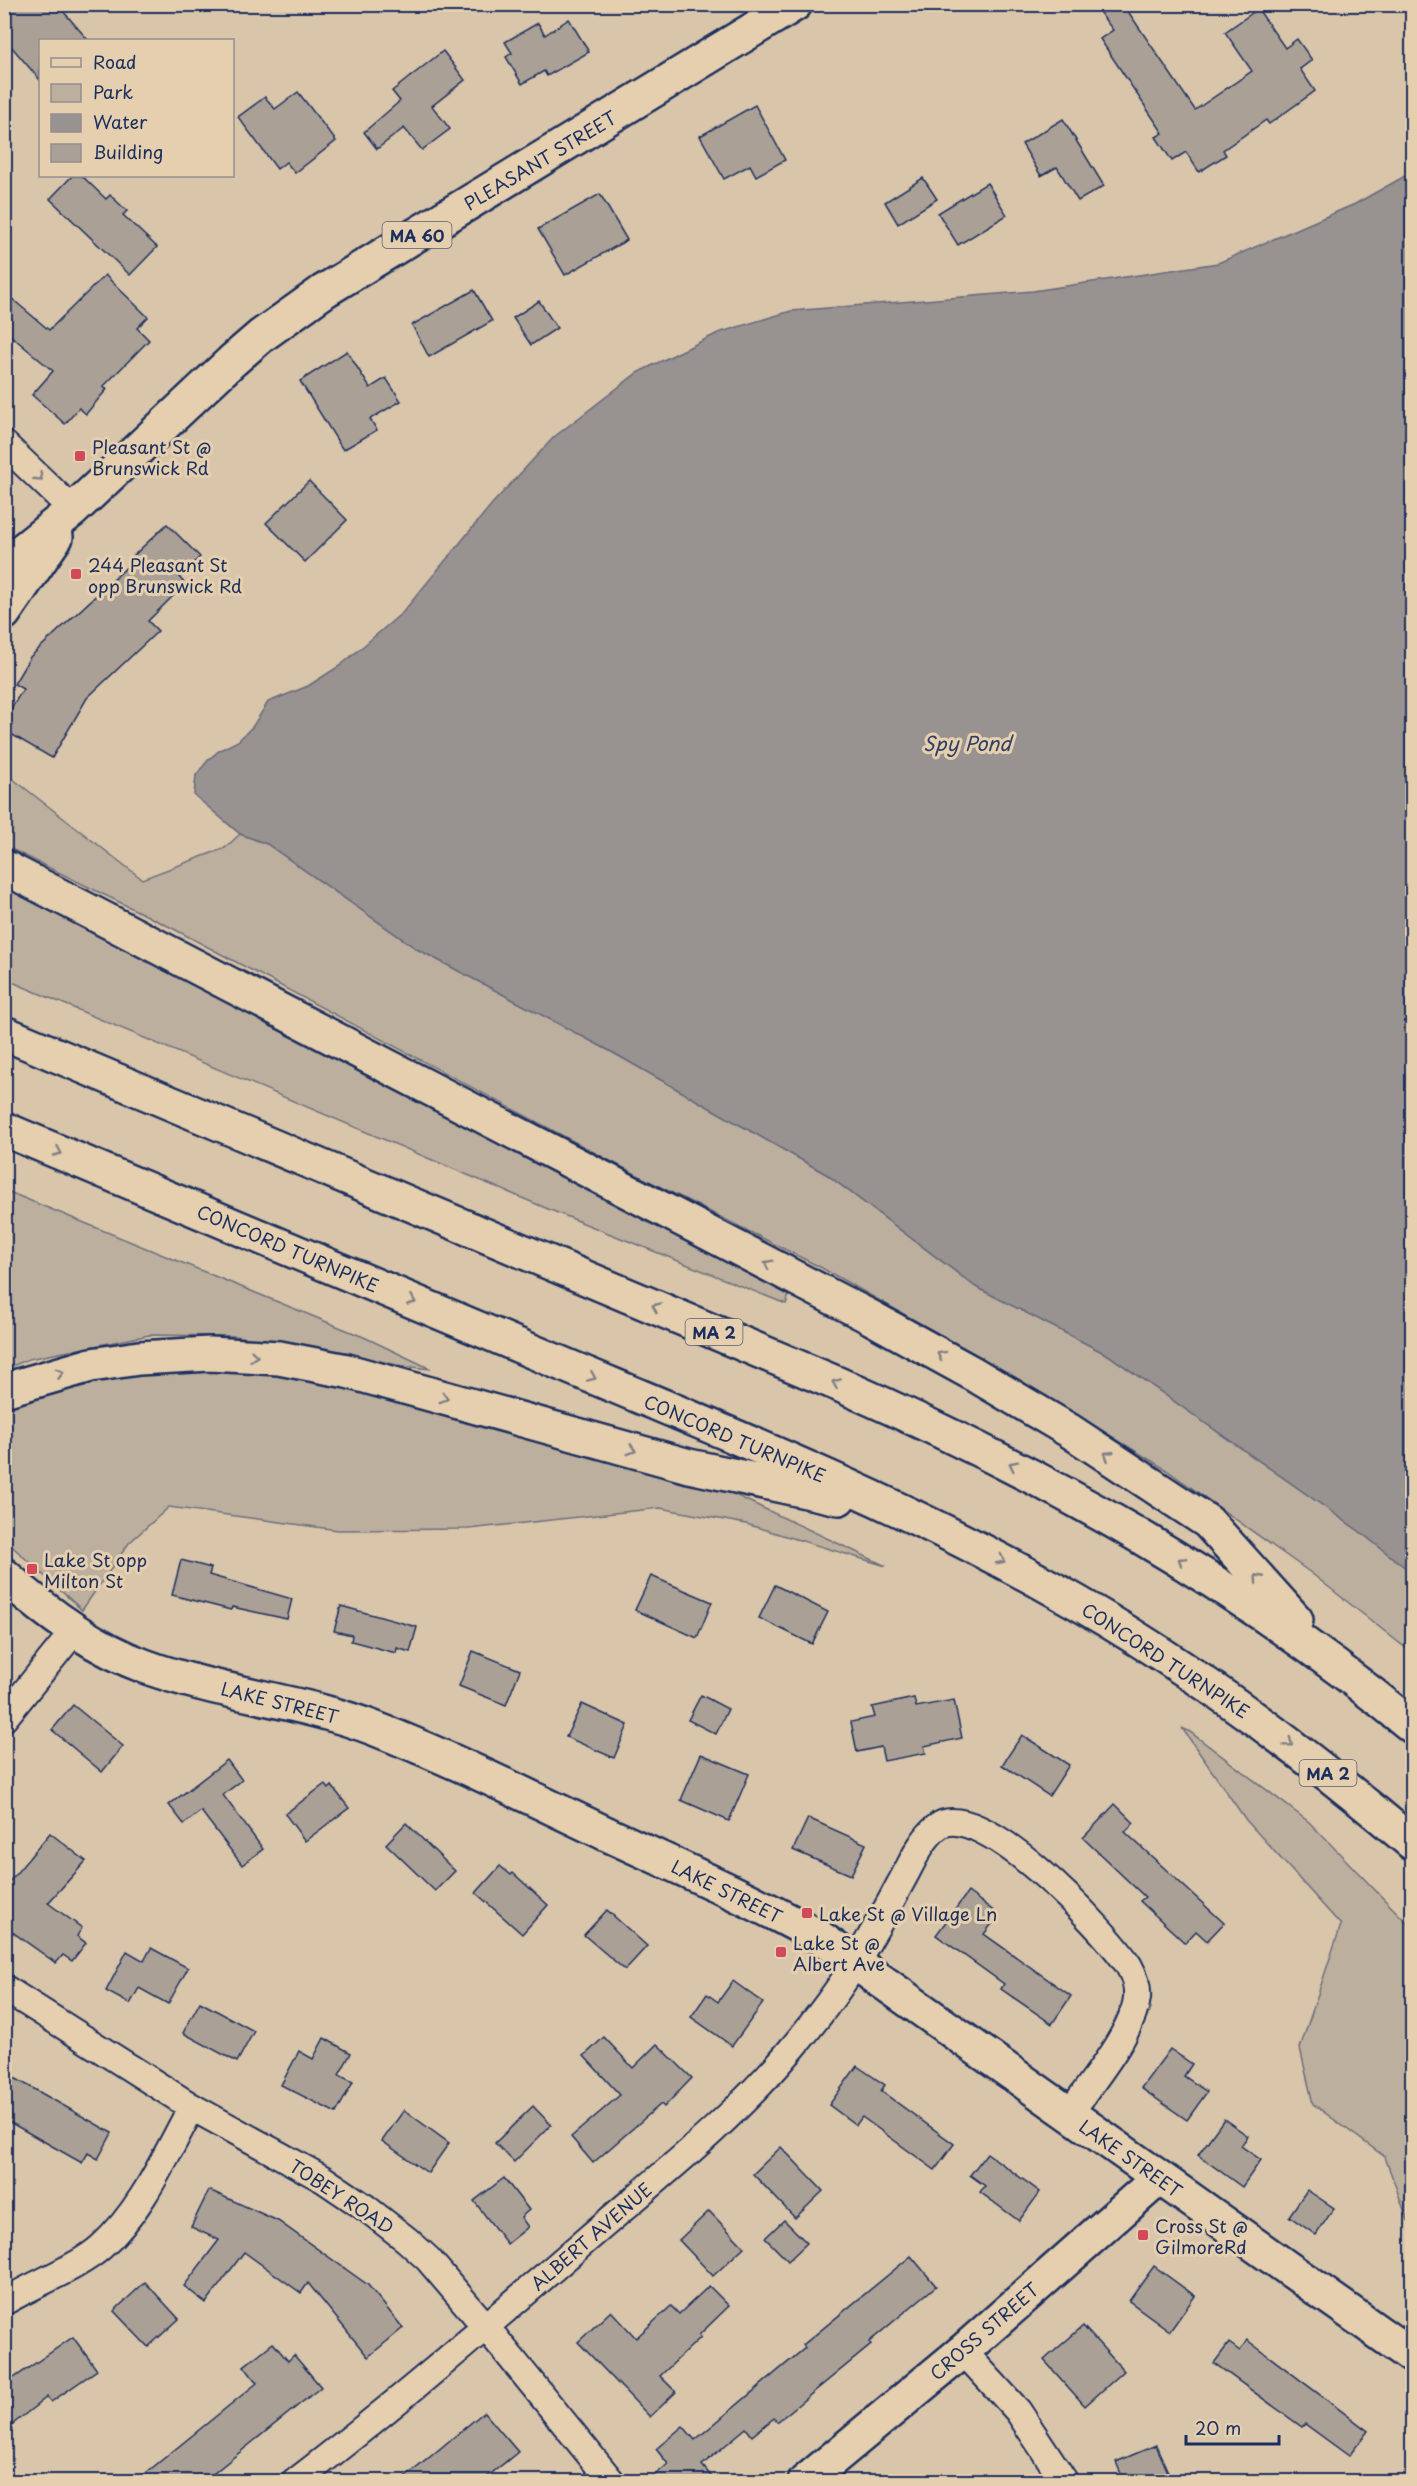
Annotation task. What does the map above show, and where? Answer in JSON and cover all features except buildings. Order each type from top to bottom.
[{"type":"main road","name":"PLEASANT STREET","points":[[4,565],[73,510],[205,385],[261,336],[300,308],[795,4]]},
{"type":"main road","name":"PLEASANT STREET","points":[[4,613],[73,510]]},
{"type":"main road","points":[[4,867],[872,1318],[1021,1401],[1208,1522],[1339,1668]]},
{"type":"main road","name":"MA 2","points":[[4,1033],[838,1384],[943,1431],[1047,1482],[1147,1539],[1254,1607],[1339,1668],[1413,1726]]},
{"type":"main road","name":"CONCORD TURNPIKE","points":[[4,1129],[588,1375],[905,1512],[1051,1587],[1195,1676],[1296,1748],[1413,1843]]},
{"type":"main road","points":[[4,1390],[91,1365],[139,1358],[210,1354],[279,1358],[347,1371],[689,1466],[905,1512]]},
{"type":"main road","name":"LAKE STREET","points":[[4,1575],[47,1611],[118,1654],[151,1668],[334,1714],[419,1747],[764,1908],[819,1936],[1413,2356]]},
{"type":"main road","name":"CROSS STREET","points":[[805,2481],[963,2350],[1159,2178]]},
{"type":"street","points":[[4,444],[73,510]]},
{"type":"street","points":[[4,1718],[75,1630]]},
{"type":"street","name":"ALBERT AVENUE","points":[[295,2481],[486,2327],[683,2157],[755,2089],[790,2051],[857,1961],[915,1856],[939,1825],[950,1821],[963,1822],[980,1828],[1001,1840],[1071,1901],[1129,1966],[1137,1986],[1137,1998],[1126,2030],[1069,2114]]},
{"type":"street","name":"TOBEY ROAD","points":[[4,1988],[192,2107],[323,2179],[366,2208],[428,2259],[612,2481]]},
{"type":"street","points":[[4,2302],[100,2249],[114,2234],[147,2188],[192,2107]]},
{"type":"street","points":[[963,2350],[1018,2411],[1065,2481]]},
{"type":"green space","points":[[4,772],[142,879],[225,848],[240,834],[267,844],[417,949],[610,1051],[826,1174],[976,1287],[1108,1355],[1359,1531],[1412,1573],[1412,1653],[1311,1573],[1165,1469],[998,1367],[820,1267],[637,1175],[174,929],[5,846]]},
{"type":"green space","points":[[4,884],[570,1176],[789,1295],[786,1304],[548,1209],[5,979]]},
{"type":"green space","points":[[4,1190],[366,1338],[431,1369],[402,1366],[348,1354],[234,1336],[149,1335],[29,1359],[5,1369]]},
{"type":"green space","points":[[175,1368],[244,1370],[300,1376],[394,1396],[635,1461],[731,1493],[886,1566],[746,1524],[660,1508],[468,1529],[338,1530],[169,1507],[129,1543],[82,1610],[5,1540],[4,1404],[84,1381]]},
{"type":"green space","points":[[1182,1728],[1309,1822],[1412,1928],[1412,2215],[1408,2221],[1385,2157],[1313,2104],[1300,2048],[1341,1925],[1246,1820]]},
{"type":"water","name":"Spy Pond","points":[[1412,172],[1412,1573],[1359,1531],[1108,1355],[976,1287],[826,1174],[610,1051],[417,949],[267,844],[240,834],[194,795],[196,775],[209,759],[220,750],[238,741],[253,726],[268,702],[308,686],[341,665],[403,612],[492,504],[554,437],[637,373],[718,333],[791,311],[1033,291],[1218,263],[1355,204]]},
{"type":"place","name":"Pleasant St @ Brunswick Rd","points":[[80,456]]},
{"type":"place","name":"244 Pleasant St opp Brunswick Rd","points":[[76,574]]},
{"type":"place","name":"Lake St opp Milton St","points":[[32,1569]]},
{"type":"place","name":"Lake St @ Village Ln","points":[[807,1913]]},
{"type":"place","name":"Lake St @ Albert Ave","points":[[781,1952]]},
{"type":"place","name":"Cross St @ GilmoreRd","points":[[1143,2235]]}]
